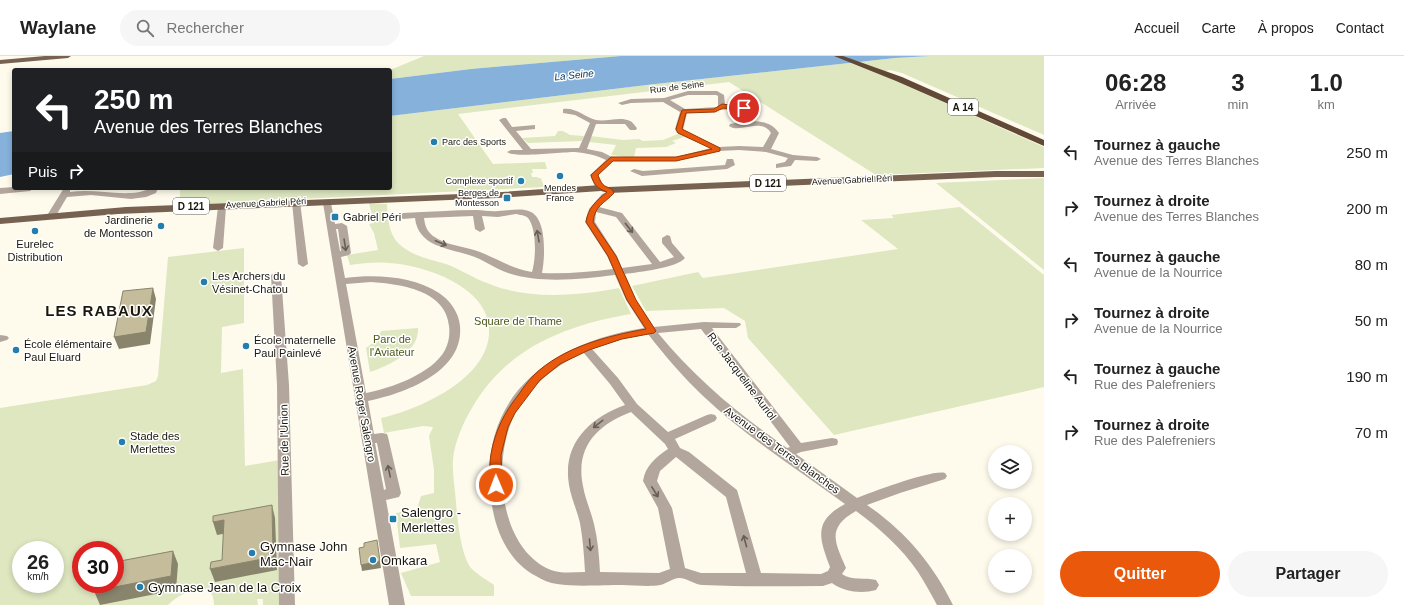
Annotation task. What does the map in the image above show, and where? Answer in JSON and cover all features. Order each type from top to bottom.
[{"type":"highway","name":"A 14","points":[[837,56],[884,71]]},
{"type":"highway","name":"A 14","points":[[844,56],[884,71],[1044,142]]},
{"type":"main road","points":[[0,62],[68,56]]},
{"type":"main road","name":"Avenue Gabriel Péri","points":[[327,201],[577,193],[600,197],[622,192],[661,188],[996,174],[1044,174]]},
{"type":"main road","name":"Avenue Gabriel Péri","points":[[119,211],[413,198]]},
{"type":"main road","name":"Avenue Gabriel Péri","points":[[0,221],[119,211],[297,203]]},
{"type":"street","name":"Rue de Seine","points":[[622,103],[631,101],[664,100],[688,93],[717,92],[721,95],[722,106]]},
{"type":"street","points":[[664,100],[684,111],[715,110],[722,106],[741,107],[744,111]]},
{"type":"street","points":[[566,111],[577,113],[594,122],[629,123],[633,128]]},
{"type":"street","points":[[684,111],[679,129],[680,131],[718,149]]},
{"type":"street","points":[[503,120],[529,152]]},
{"type":"street","points":[[582,151],[594,122]]},
{"type":"street","points":[[733,126],[744,124],[761,124],[772,128],[775,133],[766,150]]},
{"type":"street","points":[[511,129],[532,127]]},
{"type":"street","points":[[511,152],[582,151],[604,155],[611,159],[676,159],[718,149],[738,148],[766,150],[793,157],[817,159]]},
{"type":"street","points":[[779,166],[788,164],[793,157]]},
{"type":"street","name":"Avenue des Terres Blanches","points":[[611,159],[594,175],[598,185],[600,197],[591,213],[590,222],[612,256],[631,300],[651,331],[672,357],[707,393],[747,426],[882,522],[904,544],[922,567],[945,605]]},
{"type":"street","points":[[676,159],[686,170]]},
{"type":"street","points":[[639,174],[727,167],[731,165],[730,161]]},
{"type":"street","points":[[0,192],[15,190]]},
{"type":"street","points":[[51,217],[66,192],[95,192],[126,196],[146,194],[153,190]]},
{"type":"street","points":[[600,197],[612,212],[618,215],[658,265]]},
{"type":"street","name":"Avenue Roger Salengro","points":[[327,201],[336,226],[336,255],[368,440],[382,437],[394,493],[378,496],[397,605]]},
{"type":"street","points":[[297,203],[303,264]]},
{"type":"street","points":[[218,248],[222,207]]},
{"type":"street","points":[[403,216],[477,213],[498,214],[516,211],[528,214],[533,218],[539,234],[539,264],[536,275]]},
{"type":"street","points":[[477,213],[480,229]]},
{"type":"street","points":[[419,216],[418,223],[425,233],[439,243],[474,253],[514,271],[536,275],[563,276],[641,269],[674,261],[680,258],[667,243],[668,238]]},
{"type":"street","name":"Rue de l'Union","points":[[276,275],[283,385],[287,605]]},
{"type":"street","points":[[341,281],[381,279],[417,287],[431,293],[442,302],[450,310],[455,323],[455,335],[452,345],[445,357],[434,368],[417,380],[400,388],[361,398]]},
{"type":"street","points":[[704,325],[736,325]]},
{"type":"street","name":"Rue Jacqueline Auriol","points":[[678,572],[660,579],[558,578],[546,575],[526,561],[507,534],[502,517],[496,485],[496,455],[503,427],[510,412],[527,388],[547,369],[566,357],[585,348],[621,337],[651,331],[704,325],[798,448]]},
{"type":"street","points":[[585,348],[614,381],[632,407],[667,438],[672,444],[674,451],[684,456],[732,494],[755,579]]},
{"type":"street","points":[[593,579],[586,515],[575,480],[574,468],[576,456],[580,447],[593,428],[601,421],[632,407]]},
{"type":"street","points":[[667,438],[711,418]]},
{"type":"street","points":[[786,454],[798,448],[832,442]]},
{"type":"street","points":[[674,451],[664,457],[652,471],[650,481],[665,508],[678,572],[701,579],[823,580],[833,575],[838,568],[827,538],[828,530],[832,521],[856,504],[872,496],[940,476]]},
{"type":"street","points":[[833,575],[844,584],[871,585]]},
{"type":"green space","points":[[424,56],[621,56],[471,69],[392,79],[392,69]]},
{"type":"green space","points":[[930,56],[1044,56],[1044,135],[902,73],[890,70],[878,73],[1044,147],[1044,168],[876,175],[729,82],[458,114],[493,164],[545,162],[547,169],[532,169],[533,173],[531,173],[532,177],[541,178],[544,187],[180,205],[180,190],[392,190],[392,116],[655,84],[895,58]]},
{"type":"green space","points":[[558,131],[563,131],[570,135],[584,136],[582,141],[528,143],[522,138],[555,136]]},
{"type":"green space","points":[[680,133],[687,136],[672,141],[676,143],[666,147],[636,148],[634,158],[611,155],[616,145],[589,142],[590,136],[623,140],[639,139],[643,141],[663,140]]},
{"type":"green space","points":[[1044,178],[1044,270],[936,183]]},
{"type":"green space","name":"Square de Thame","points":[[369,203],[387,204],[389,225],[395,240],[404,248],[415,254],[451,266],[487,283],[519,292],[552,295],[586,293],[619,288],[631,314],[584,325],[561,333],[520,355],[502,370],[486,387],[472,408],[460,432],[454,452],[453,475],[462,547],[468,564],[472,569],[494,585],[494,596],[411,596],[401,573],[440,562],[436,544],[400,548],[396,513],[417,509],[421,496],[434,493],[434,470],[429,436],[433,427],[423,426],[384,433],[381,418],[417,406],[436,397],[454,386],[470,373],[482,357],[488,340],[488,321],[483,308],[474,297],[462,287],[433,272],[389,263],[350,265],[347,255],[378,250],[374,233],[369,224],[374,223]]},
{"type":"green space","points":[[960,207],[1044,275],[1044,387],[834,435],[748,338],[745,321],[724,308],[646,311],[632,286],[698,272],[703,278],[898,249],[861,220],[894,218],[891,215]]},
{"type":"green space","name":"Stade des Merlettes","points":[[244,248],[244,323],[222,327],[221,373],[243,369],[245,466],[285,459],[283,605],[263,605],[263,599],[257,599],[258,605],[214,605],[212,596],[208,591],[202,589],[187,592],[168,605],[0,605],[0,408],[147,385],[156,381],[158,376],[168,257]]},
{"type":"green space","name":"Parc de l'Aviateur","points":[[418,328],[414,344],[409,351],[386,366],[370,372],[366,348],[377,340],[381,331]]},
{"type":"water","name":"La Seine","points":[[621,56],[930,56],[895,58],[655,84],[392,116],[392,79],[471,69]]},
{"type":"water","points":[[12,131],[12,174],[0,177],[0,133]]},
{"type":"building","points":[[153,288],[146,332],[114,337],[123,291]]},
{"type":"building","name":"Gymnase John Mac-Nair","points":[[272,505],[273,557],[210,569],[211,562],[222,560],[224,520],[213,522],[213,516]]},
{"type":"building","points":[[377,540],[380,561],[361,565],[359,548],[364,547],[364,543]]},
{"type":"building","points":[[173,551],[171,576],[124,585],[124,560]]},
{"type":"place","name":"Parc des Sports","points":[[434,142]]},
{"type":"place","name":"Mendes France","points":[[560,176]]},
{"type":"place","name":"Complexe sportif","points":[[521,181]]},
{"type":"place","name":"Berges de Montesson","points":[[507,198]]},
{"type":"place","name":"Gabriel Péri","points":[[335,217]]},
{"type":"place","name":"Jardinerie de Montesson","points":[[161,226]]},
{"type":"place","name":"Eurelec Distribution","points":[[35,231]]},
{"type":"place","name":"Les Archers du Vésinet-Chatou","points":[[204,282]]},
{"type":"place","name":"École maternelle Paul Painlevé","points":[[246,346]]},
{"type":"place","name":"École élémentaire Paul Eluard","points":[[16,350]]},
{"type":"place","name":"Stade des Merlettes","points":[[122,442]]},
{"type":"place","name":"Salengro - Merlettes","points":[[393,519]]},
{"type":"place","name":"Gymnase John Mac-Nair","points":[[252,553]]},
{"type":"place","name":"Omkara","points":[[373,560]]},
{"type":"place","name":"Gymnase Jean de la Croix","points":[[140,587]]},
{"type":"district","name":"LES RABAUX","points":[[99,310]]},
{"type":"route","points":[[496,485],[496,455],[503,427],[510,412],[527,388],[537,378],[557,362],[585,348],[632,334],[651,331],[631,300],[612,256],[602,239],[592,228],[590,222],[591,213],[597,204],[605,196],[610,194],[609,191],[598,185],[594,175],[611,159],[676,159],[718,149],[680,131],[679,129],[684,111],[715,110],[721,108],[722,106],[744,108]]}]
